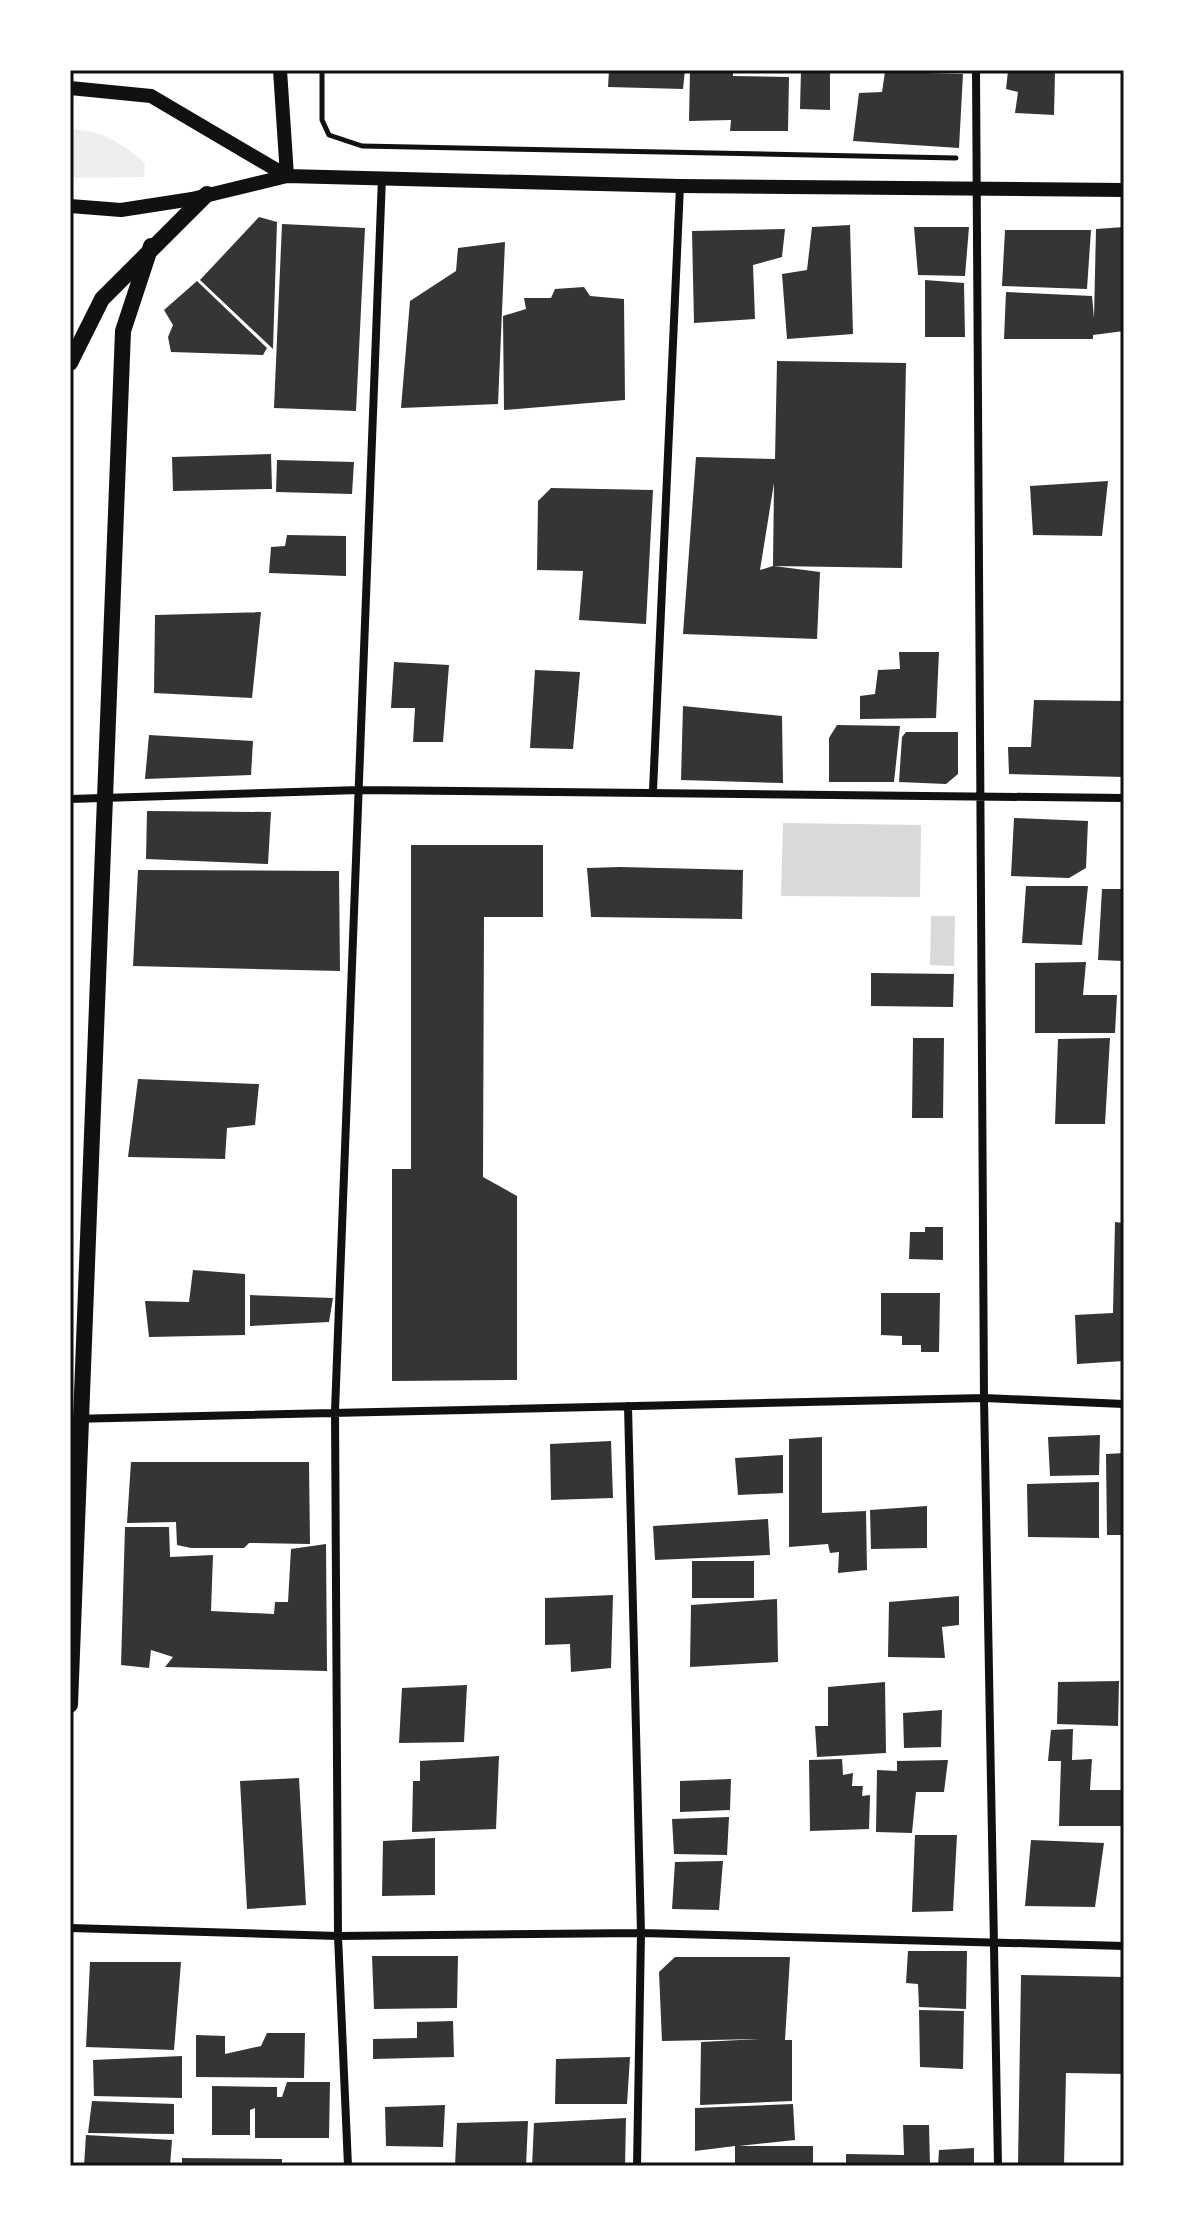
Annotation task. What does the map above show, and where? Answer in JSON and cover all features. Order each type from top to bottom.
[{"type":"main road","points":[[70,363],[102,299],[151,246],[207,194]]},
{"type":"main road","points":[[70,1705],[76,1419],[123,331],[151,246]]},
{"type":"street","points":[[280,70],[287,176]]},
{"type":"street","points":[[976,70],[984,1398],[998,2166]]},
{"type":"street","points":[[70,88],[151,96],[287,176]]},
{"type":"street","points":[[70,206],[121,210],[287,176],[680,186],[1124,190]]},
{"type":"street","points":[[348,2166],[338,1936],[335,1411],[382,177]]},
{"type":"street","points":[[653,791],[680,186]]},
{"type":"street","points":[[70,799],[359,790],[1124,798]]},
{"type":"street","points":[[76,1419],[984,1398],[1124,1404]]},
{"type":"street","points":[[628,1406],[641,1933],[637,2166]]},
{"type":"street","points":[[70,1928],[338,1936],[641,1933],[1124,1946]]},
{"type":"path","points":[[322,70],[322,120],[329,135],[362,146],[965,159]]},
{"type":"shaded area","points":[[70,129],[92,132],[119,144],[145,163],[144,177],[70,178]]},
{"type":"shaded area","points":[[783,823],[921,825],[920,897],[781,896]]},
{"type":"shaded area","points":[[931,916],[955,916],[954,966],[930,965]]},
{"type":"building","points":[[609,70],[685,70],[683,89],[608,87]]},
{"type":"building","points":[[690,70],[733,70],[733,76],[789,77],[788,131],[730,131],[731,120],[689,121]]},
{"type":"building","points":[[801,70],[830,70],[830,110],[800,109]]},
{"type":"building","points":[[1008,71],[1055,72],[1054,115],[1015,113],[1018,92],[1006,89]]},
{"type":"building","points":[[885,72],[963,74],[959,148],[853,141],[859,93],[882,92]]},
{"type":"building","points":[[259,217],[277,222],[273,349],[200,280]]},
{"type":"building","points":[[282,224],[365,228],[356,411],[274,408]]},
{"type":"building","points":[[850,225],[853,334],[787,339],[782,274],[807,270],[812,227]]},
{"type":"building","points":[[914,227],[969,227],[965,276],[918,275]]},
{"type":"building","points":[[1124,227],[1124,331],[1093,335],[1093,339],[1004,339],[1006,292],[1092,296],[1094,318],[1096,229]]},
{"type":"building","points":[[785,229],[782,257],[753,265],[755,319],[694,323],[692,231]]},
{"type":"building","points":[[1005,230],[1091,230],[1087,289],[1002,286]]},
{"type":"building","points":[[505,242],[498,404],[401,408],[410,301],[456,271],[458,248]]},
{"type":"building","points":[[925,280],[964,283],[965,337],[925,337]]},
{"type":"building","points":[[197,281],[267,348],[263,355],[171,352],[168,337],[173,325],[164,310]]},
{"type":"building","points":[[584,287],[590,296],[624,299],[625,400],[504,410],[503,316],[526,309],[524,298],[551,298],[555,289]]},
{"type":"building","points":[[777,361],[906,363],[902,568],[774,566],[820,572],[817,639],[683,634],[696,457],[775,459]],"holes":[[[774,483],[773,566],[760,570]]]},
{"type":"building","points":[[271,454],[272,489],[173,491],[172,457]]},
{"type":"building","points":[[277,460],[354,462],[352,494],[276,492]]},
{"type":"building","points":[[1108,481],[1102,536],[1033,535],[1030,486]]},
{"type":"building","points":[[551,488],[653,490],[646,624],[579,620],[583,571],[537,570],[538,501]]},
{"type":"building","points":[[287,535],[346,536],[346,576],[269,573],[271,547],[285,546]]},
{"type":"building","points":[[261,612],[252,698],[154,693],[155,615]]},
{"type":"building","points":[[899,652],[939,652],[936,718],[860,719],[860,696],[875,694],[878,670],[900,669]]},
{"type":"building","points":[[394,662],[449,665],[443,742],[413,742],[415,708],[391,708]]},
{"type":"building","points":[[535,670],[580,672],[573,749],[530,748]]},
{"type":"building","points":[[1034,700],[1124,701],[1124,777],[1009,774],[1008,747],[1031,747]]},
{"type":"building","points":[[683,706],[782,716],[783,783],[681,780]]},
{"type":"building","points":[[837,725],[900,726],[894,782],[829,782],[829,738]]},
{"type":"building","points":[[906,732],[958,732],[958,774],[946,784],[899,782],[902,737]]},
{"type":"building","points":[[149,735],[253,741],[251,775],[145,779]]},
{"type":"building","points":[[147,811],[271,812],[268,864],[146,859]]},
{"type":"building","points":[[1014,818],[1088,821],[1086,868],[1069,878],[1011,876]]},
{"type":"building","points":[[411,845],[543,845],[543,917],[484,917],[483,1177],[517,1196],[517,1380],[392,1381],[392,1169],[411,1169]]},
{"type":"building","points":[[587,868],[743,870],[742,919],[591,917]]},
{"type":"building","points":[[138,870],[339,871],[340,971],[133,966]]},
{"type":"building","points":[[1026,886],[1088,886],[1082,945],[1022,943]]},
{"type":"building","points":[[1102,889],[1124,889],[1124,961],[1098,960]]},
{"type":"building","points":[[1086,962],[1083,995],[1117,995],[1115,1033],[1035,1033],[1035,963]]},
{"type":"building","points":[[871,973],[954,974],[953,1007],[871,1006]]},
{"type":"building","points":[[913,1038],[944,1038],[943,1118],[912,1118]]},
{"type":"building","points":[[1110,1038],[1105,1124],[1055,1124],[1058,1039]]},
{"type":"building","points":[[138,1079],[259,1084],[255,1125],[227,1128],[225,1159],[128,1157]]},
{"type":"building","points":[[1115,1222],[1124,1223],[1124,1361],[1077,1364],[1075,1315],[1113,1313]]},
{"type":"building","points":[[925,1227],[943,1227],[943,1260],[909,1259],[910,1232],[925,1232]]},
{"type":"building","points":[[193,1270],[245,1274],[245,1335],[149,1337],[145,1301],[189,1302]]},
{"type":"building","points":[[881,1293],[940,1293],[939,1352],[921,1352],[921,1345],[902,1345],[902,1336],[881,1335]]},
{"type":"building","points":[[250,1295],[333,1298],[329,1322],[250,1326]]},
{"type":"building","points":[[1100,1435],[1099,1475],[1050,1476],[1048,1437]]},
{"type":"building","points":[[822,1437],[822,1513],[866,1511],[867,1570],[838,1573],[839,1552],[830,1553],[828,1544],[789,1547],[789,1439]]},
{"type":"building","points":[[611,1441],[613,1498],[551,1500],[550,1444]]},
{"type":"building","points":[[1124,1453],[1124,1535],[1107,1535],[1106,1454]]},
{"type":"building","points":[[783,1455],[783,1493],[738,1495],[735,1458]]},
{"type":"building","points":[[131,1462],[309,1462],[310,1544],[249,1543],[244,1548],[191,1548],[177,1545],[176,1522],[127,1523]]},
{"type":"building","points":[[1099,1482],[1099,1538],[1028,1537],[1027,1484]]},
{"type":"building","points":[[927,1506],[927,1548],[871,1549],[870,1510]]},
{"type":"building","points":[[768,1519],[770,1555],[655,1560],[653,1526]]},
{"type":"building","points":[[125,1527],[169,1527],[170,1557],[213,1555],[211,1611],[274,1614],[275,1602],[288,1602],[291,1549],[326,1544],[327,1671],[165,1667],[173,1657],[151,1650],[149,1668],[121,1665]]},
{"type":"building","points":[[692,1561],[754,1561],[754,1598],[692,1598]]},
{"type":"building","points":[[613,1595],[611,1668],[571,1672],[570,1644],[545,1645],[545,1598]]},
{"type":"building","points":[[959,1596],[959,1625],[942,1627],[945,1658],[888,1657],[889,1602]]},
{"type":"building","points":[[777,1599],[778,1662],[690,1667],[691,1605]]},
{"type":"building","points":[[1119,1681],[1118,1726],[1057,1724],[1058,1682]]},
{"type":"building","points":[[885,1682],[886,1753],[817,1757],[815,1726],[828,1726],[828,1687]]},
{"type":"building","points":[[467,1685],[464,1742],[399,1743],[402,1688]]},
{"type":"building","points":[[942,1710],[941,1747],[904,1748],[903,1713]]},
{"type":"building","points":[[1073,1729],[1072,1760],[1092,1759],[1090,1790],[1124,1790],[1124,1826],[1059,1826],[1061,1761],[1048,1761],[1051,1730]]},
{"type":"building","points":[[499,1756],[496,1829],[412,1832],[413,1781],[420,1781],[420,1761]]},
{"type":"building","points":[[842,1759],[843,1775],[853,1773],[852,1786],[863,1786],[862,1796],[870,1795],[869,1829],[810,1831],[809,1760]]},
{"type":"building","points":[[948,1760],[944,1792],[916,1792],[912,1833],[876,1832],[877,1770],[897,1771],[897,1761]]},
{"type":"building","points":[[299,1778],[306,1905],[247,1909],[240,1781]]},
{"type":"building","points":[[731,1779],[730,1810],[680,1812],[680,1781]]},
{"type":"building","points":[[729,1817],[727,1855],[674,1854],[672,1819]]},
{"type":"building","points":[[915,1835],[957,1835],[953,1911],[912,1912]]},
{"type":"building","points":[[435,1838],[435,1895],[382,1896],[383,1841]]},
{"type":"building","points":[[1031,1840],[1104,1843],[1095,1907],[1025,1906]]},
{"type":"building","points":[[723,1861],[719,1910],[672,1909],[675,1862]]},
{"type":"building","points":[[908,1951],[967,1951],[966,2009],[919,2007],[918,1984],[906,1983]]},
{"type":"building","points":[[372,1956],[458,1956],[457,2008],[374,2009]]},
{"type":"building","points":[[675,1957],[790,1957],[785,2040],[792,2040],[792,2101],[700,2105],[701,2042],[759,2039],[662,2041],[659,1972]]},
{"type":"building","points":[[90,1962],[181,1962],[174,2050],[86,2047]]},
{"type":"building","points":[[1021,1975],[1124,1977],[1124,2074],[1066,2073],[1064,2166],[1018,2166]]},
{"type":"building","points":[[919,2010],[964,2011],[963,2069],[920,2067]]},
{"type":"building","points":[[453,2021],[454,2057],[373,2059],[373,2039],[417,2038],[417,2022]]},
{"type":"building","points":[[267,2033],[305,2033],[304,2078],[196,2077],[196,2035],[225,2036],[225,2054],[261,2046]]},
{"type":"building","points":[[182,2056],[182,2098],[94,2096],[93,2060]]},
{"type":"building","points":[[630,2057],[627,2104],[555,2104],[556,2059]]},
{"type":"building","points":[[287,2082],[330,2082],[329,2138],[255,2138],[255,2108],[250,2110],[250,2135],[212,2135],[212,2086],[277,2087],[277,2097],[282,2097]]},
{"type":"building","points":[[92,2101],[174,2104],[174,2134],[88,2133]]},
{"type":"building","points":[[793,2104],[795,2140],[739,2146],[813,2146],[813,2166],[735,2166],[735,2146],[695,2151],[695,2108]]},
{"type":"building","points":[[445,2105],[443,2147],[386,2146],[385,2107]]},
{"type":"building","points":[[626,2118],[625,2166],[532,2166],[534,2123]]},
{"type":"building","points":[[528,2121],[526,2166],[455,2166],[457,2123]]},
{"type":"building","points":[[903,2125],[929,2125],[930,2166],[846,2166],[846,2154],[904,2155]]},
{"type":"building","points":[[86,2135],[172,2140],[170,2166],[84,2166]]},
{"type":"building","points":[[974,2148],[974,2166],[938,2166],[939,2150]]},
{"type":"building","points":[[182,2158],[282,2159],[282,2166],[182,2166]]}]
